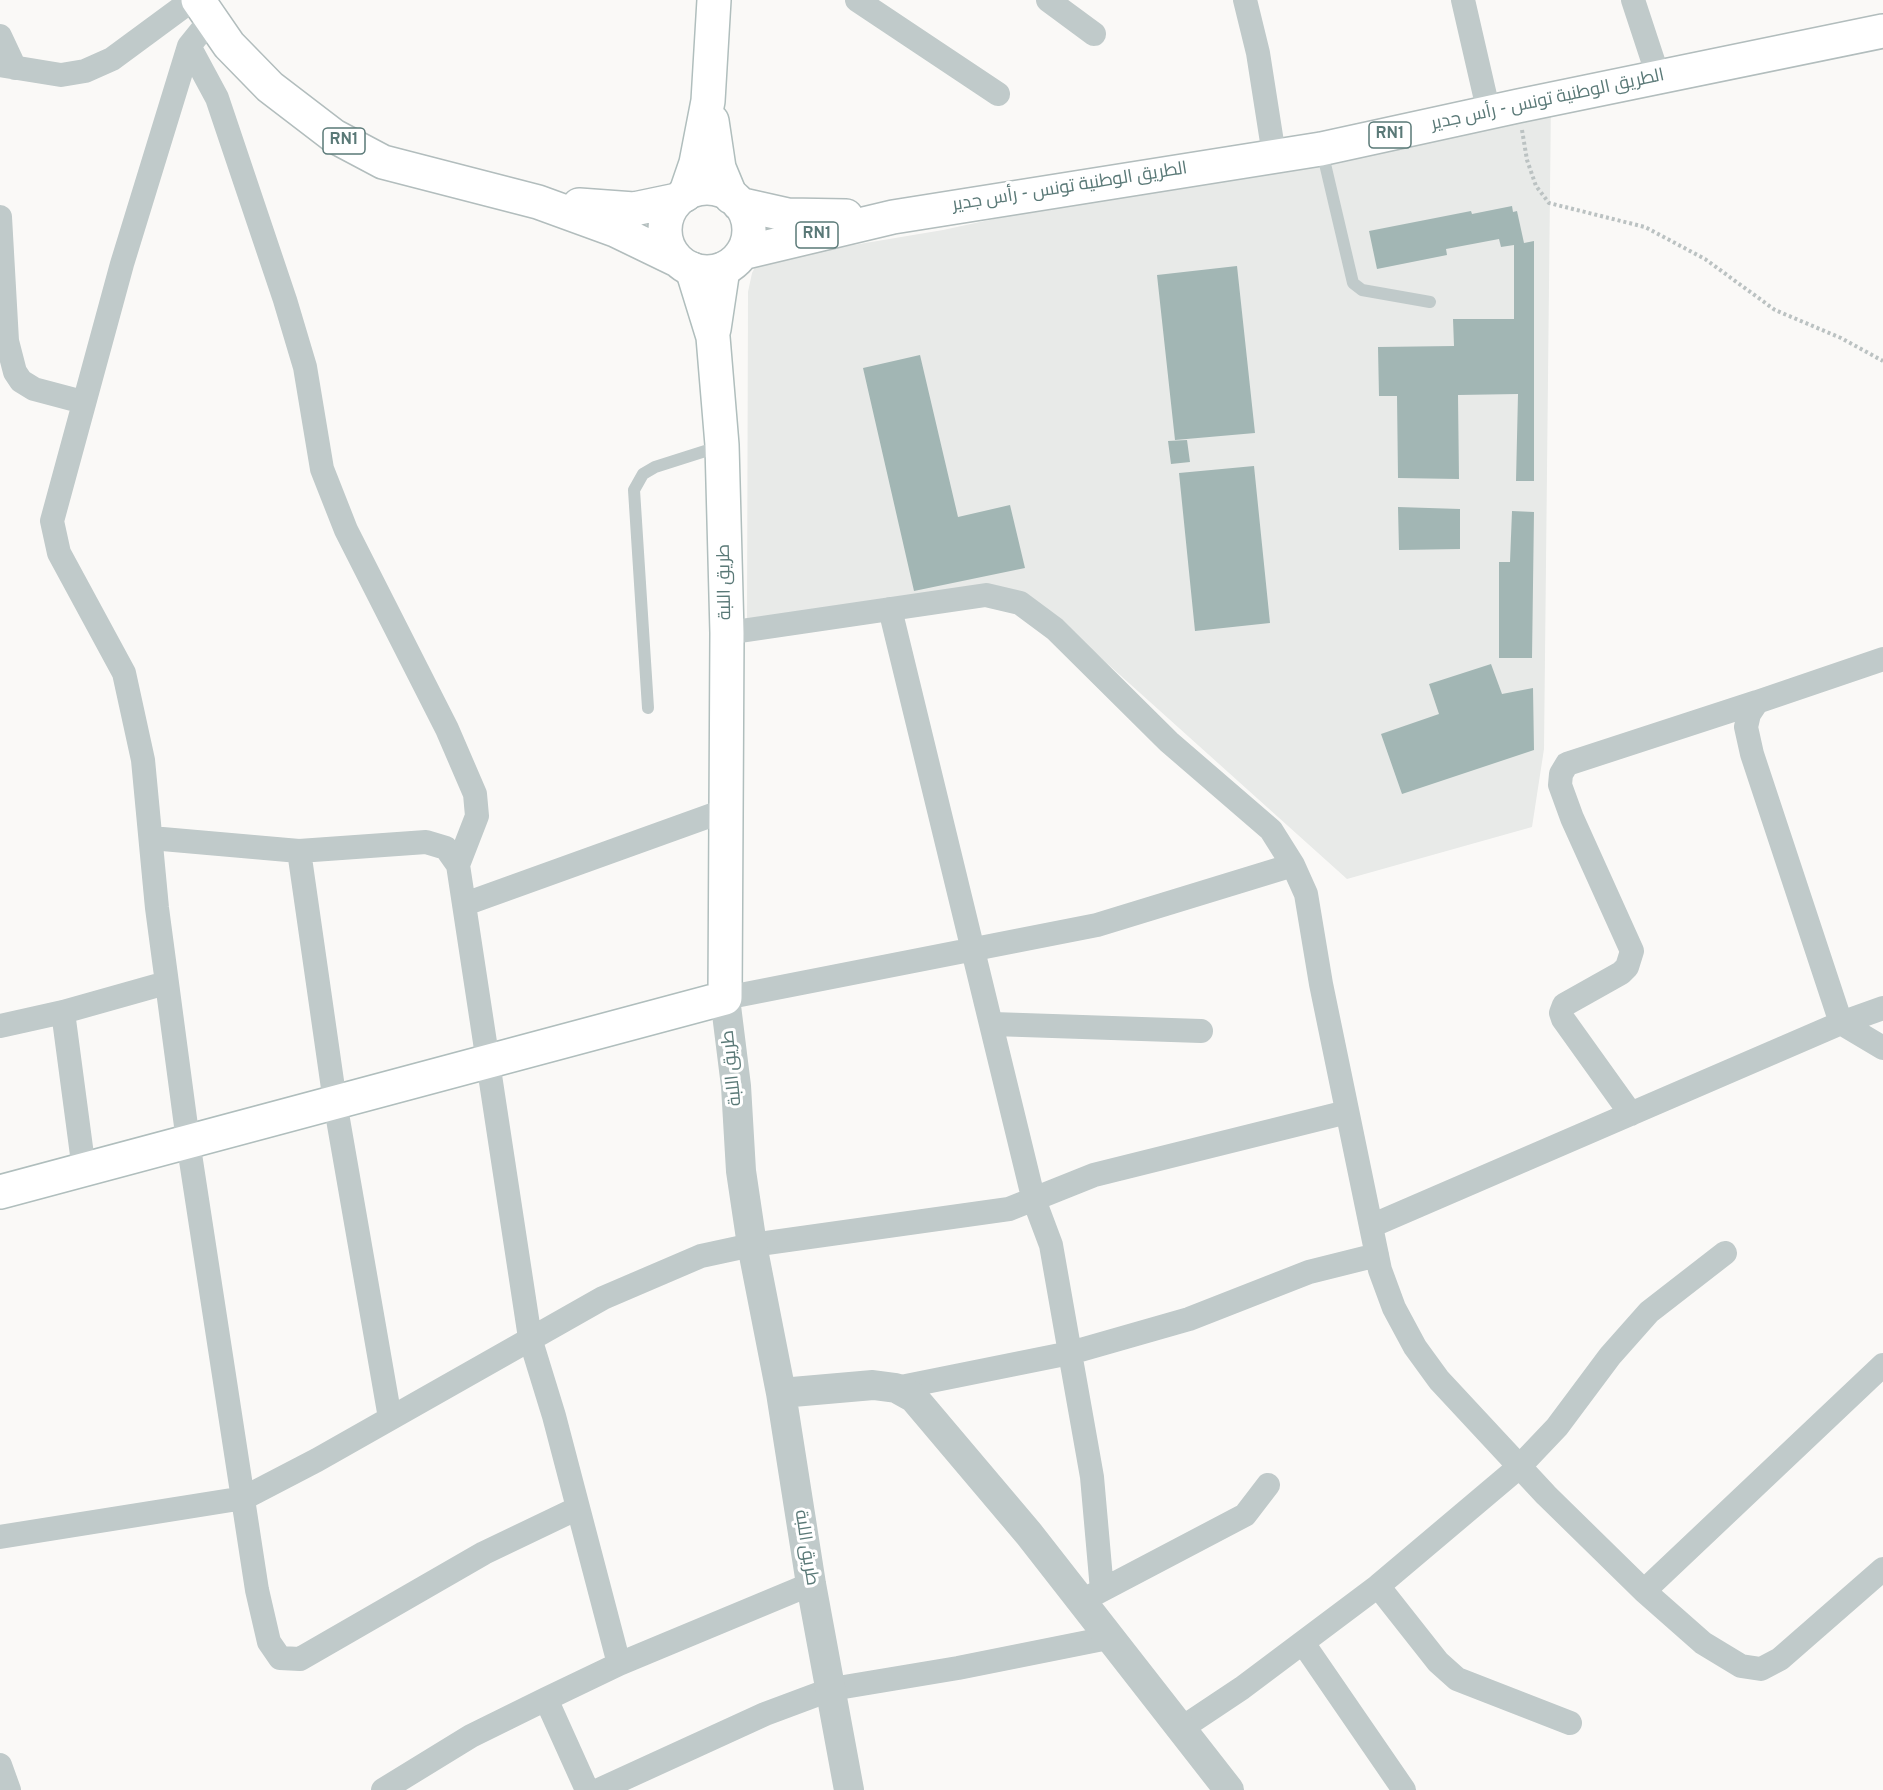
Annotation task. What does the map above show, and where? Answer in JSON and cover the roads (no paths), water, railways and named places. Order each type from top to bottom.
[{"type":"main road","points":[[708,263],[746,243],[748,223],[719,168],[708,101],[714,0]]},
{"type":"main road","name":"RN1","points":[[200,7],[229,45],[270,87],[334,136],[383,162],[538,201],[708,263]]},
{"type":"main road","name":"الطريق الوطنية تونس - رأس جدير","points":[[708,263],[893,217],[1321,149],[1883,31]]},
{"type":"main road","name":"طريق اللبة","points":[[708,101],[696,163],[681,198],[669,211],[665,230],[669,250],[708,263],[722,445],[727,633],[725,998]]},
{"type":"main road","name":"RN1","points":[[538,201],[634,209],[709,189],[735,201]]},
{"type":"main road","name":"الطريق الوطنية تونس - رأس جدير","points":[[735,201],[788,215],[893,217]]},
{"type":"main road","points":[[0,1192],[725,998]]},
{"type":"street","points":[[857,0],[998,94]]},
{"type":"street","points":[[1048,0],[1094,34]]},
{"type":"street","points":[[1245,0],[1258,53],[1274,155]]},
{"type":"street","points":[[1462,0],[1503,109]]},
{"type":"street","points":[[1633,0],[1659,79]]},
{"type":"street","points":[[200,7],[122,264],[52,522],[59,553],[124,673],[142,760],[166,984],[188,1141],[244,1498],[256,1590],[269,1642],[280,1658],[300,1659],[484,1554],[578,1508]]},
{"type":"street","points":[[0,36],[8,66],[61,75],[85,71],[112,59],[200,7]]},
{"type":"street","points":[[189,46],[217,98],[285,300],[305,368],[322,469],[346,530],[447,729],[475,794],[477,816],[458,865]]},
{"type":"street","points":[[0,217],[7,341],[15,372],[21,381],[34,389],[83,402]]},
{"type":"street","points":[[727,633],[986,595],[1020,603],[1055,629],[1169,742],[1271,830],[1293,865],[1306,894],[1347,1112],[1377,1255],[1394,1308],[1415,1347],[1439,1380],[1519,1467],[1644,1591],[1703,1643],[1741,1666],[1761,1669],[1780,1659],[1883,1569]]},
{"type":"street","points":[[890,609],[993,1024],[1033,1197],[1051,1245],[1092,1477],[1092,1595],[1108,1638],[1182,1728],[1229,1790]]},
{"type":"street","points":[[1631,1114],[1561,1013],[1564,1005],[1621,973],[1627,967],[1632,951],[1572,818],[1560,785],[1561,774],[1568,764],[1883,659]]},
{"type":"street","points":[[1757,702],[1749,714],[1746,727],[1752,754],[1841,1023],[1883,1048]]},
{"type":"street","points":[[465,904],[726,810]]},
{"type":"street","points":[[151,838],[299,851],[426,842],[446,848],[458,865],[530,1338],[554,1416],[619,1664]]},
{"type":"street","points":[[299,851],[335,1102],[390,1418]]},
{"type":"street","points":[[725,998],[1097,925],[1293,865]]},
{"type":"street","points":[[0,1026],[63,1012],[166,984]]},
{"type":"street","name":"طريق اللبة","points":[[725,998],[736,1086],[741,1171],[752,1245],[781,1393],[811,1584],[849,1790]]},
{"type":"street","points":[[1371,1226],[1841,1023],[1883,1008]]},
{"type":"street","points":[[63,1012],[84,1170]]},
{"type":"street","points":[[993,1024],[1201,1031]]},
{"type":"street","points":[[0,1537],[244,1498],[530,1338],[654,1275],[702,1256],[752,1245],[1009,1209],[1033,1197],[1094,1175],[1347,1112]]},
{"type":"street","points":[[1182,1728],[1303,1644],[1378,1586],[1519,1467],[1557,1427],[1610,1356],[1649,1312],[1725,1253]]},
{"type":"street","points":[[781,1393],[873,1385],[896,1388],[1070,1353],[1189,1319],[1309,1272],[1377,1255]]},
{"type":"street","points":[[1644,1591],[1883,1365]]},
{"type":"street","points":[[896,1388],[914,1398],[1092,1595]]},
{"type":"street","points":[[1092,1595],[1245,1515],[1268,1485]]},
{"type":"street","points":[[383,1790],[471,1736],[546,1699],[619,1664],[811,1584]]},
{"type":"street","points":[[1378,1586],[1438,1662],[1457,1679],[1570,1723]]},
{"type":"street","points":[[599,1790],[765,1714],[832,1689],[958,1668],[1108,1638]]},
{"type":"street","points":[[1303,1644],[1404,1790]]},
{"type":"street","points":[[546,1699],[587,1790]]},
{"type":"street","points":[[0,1765],[9,1790]]},
{"type":"lane","points":[[1321,149],[1353,283],[1362,290],[1430,302]]},
{"type":"lane","points":[[648,708],[634,490],[644,474],[655,467],[722,445]]}]
